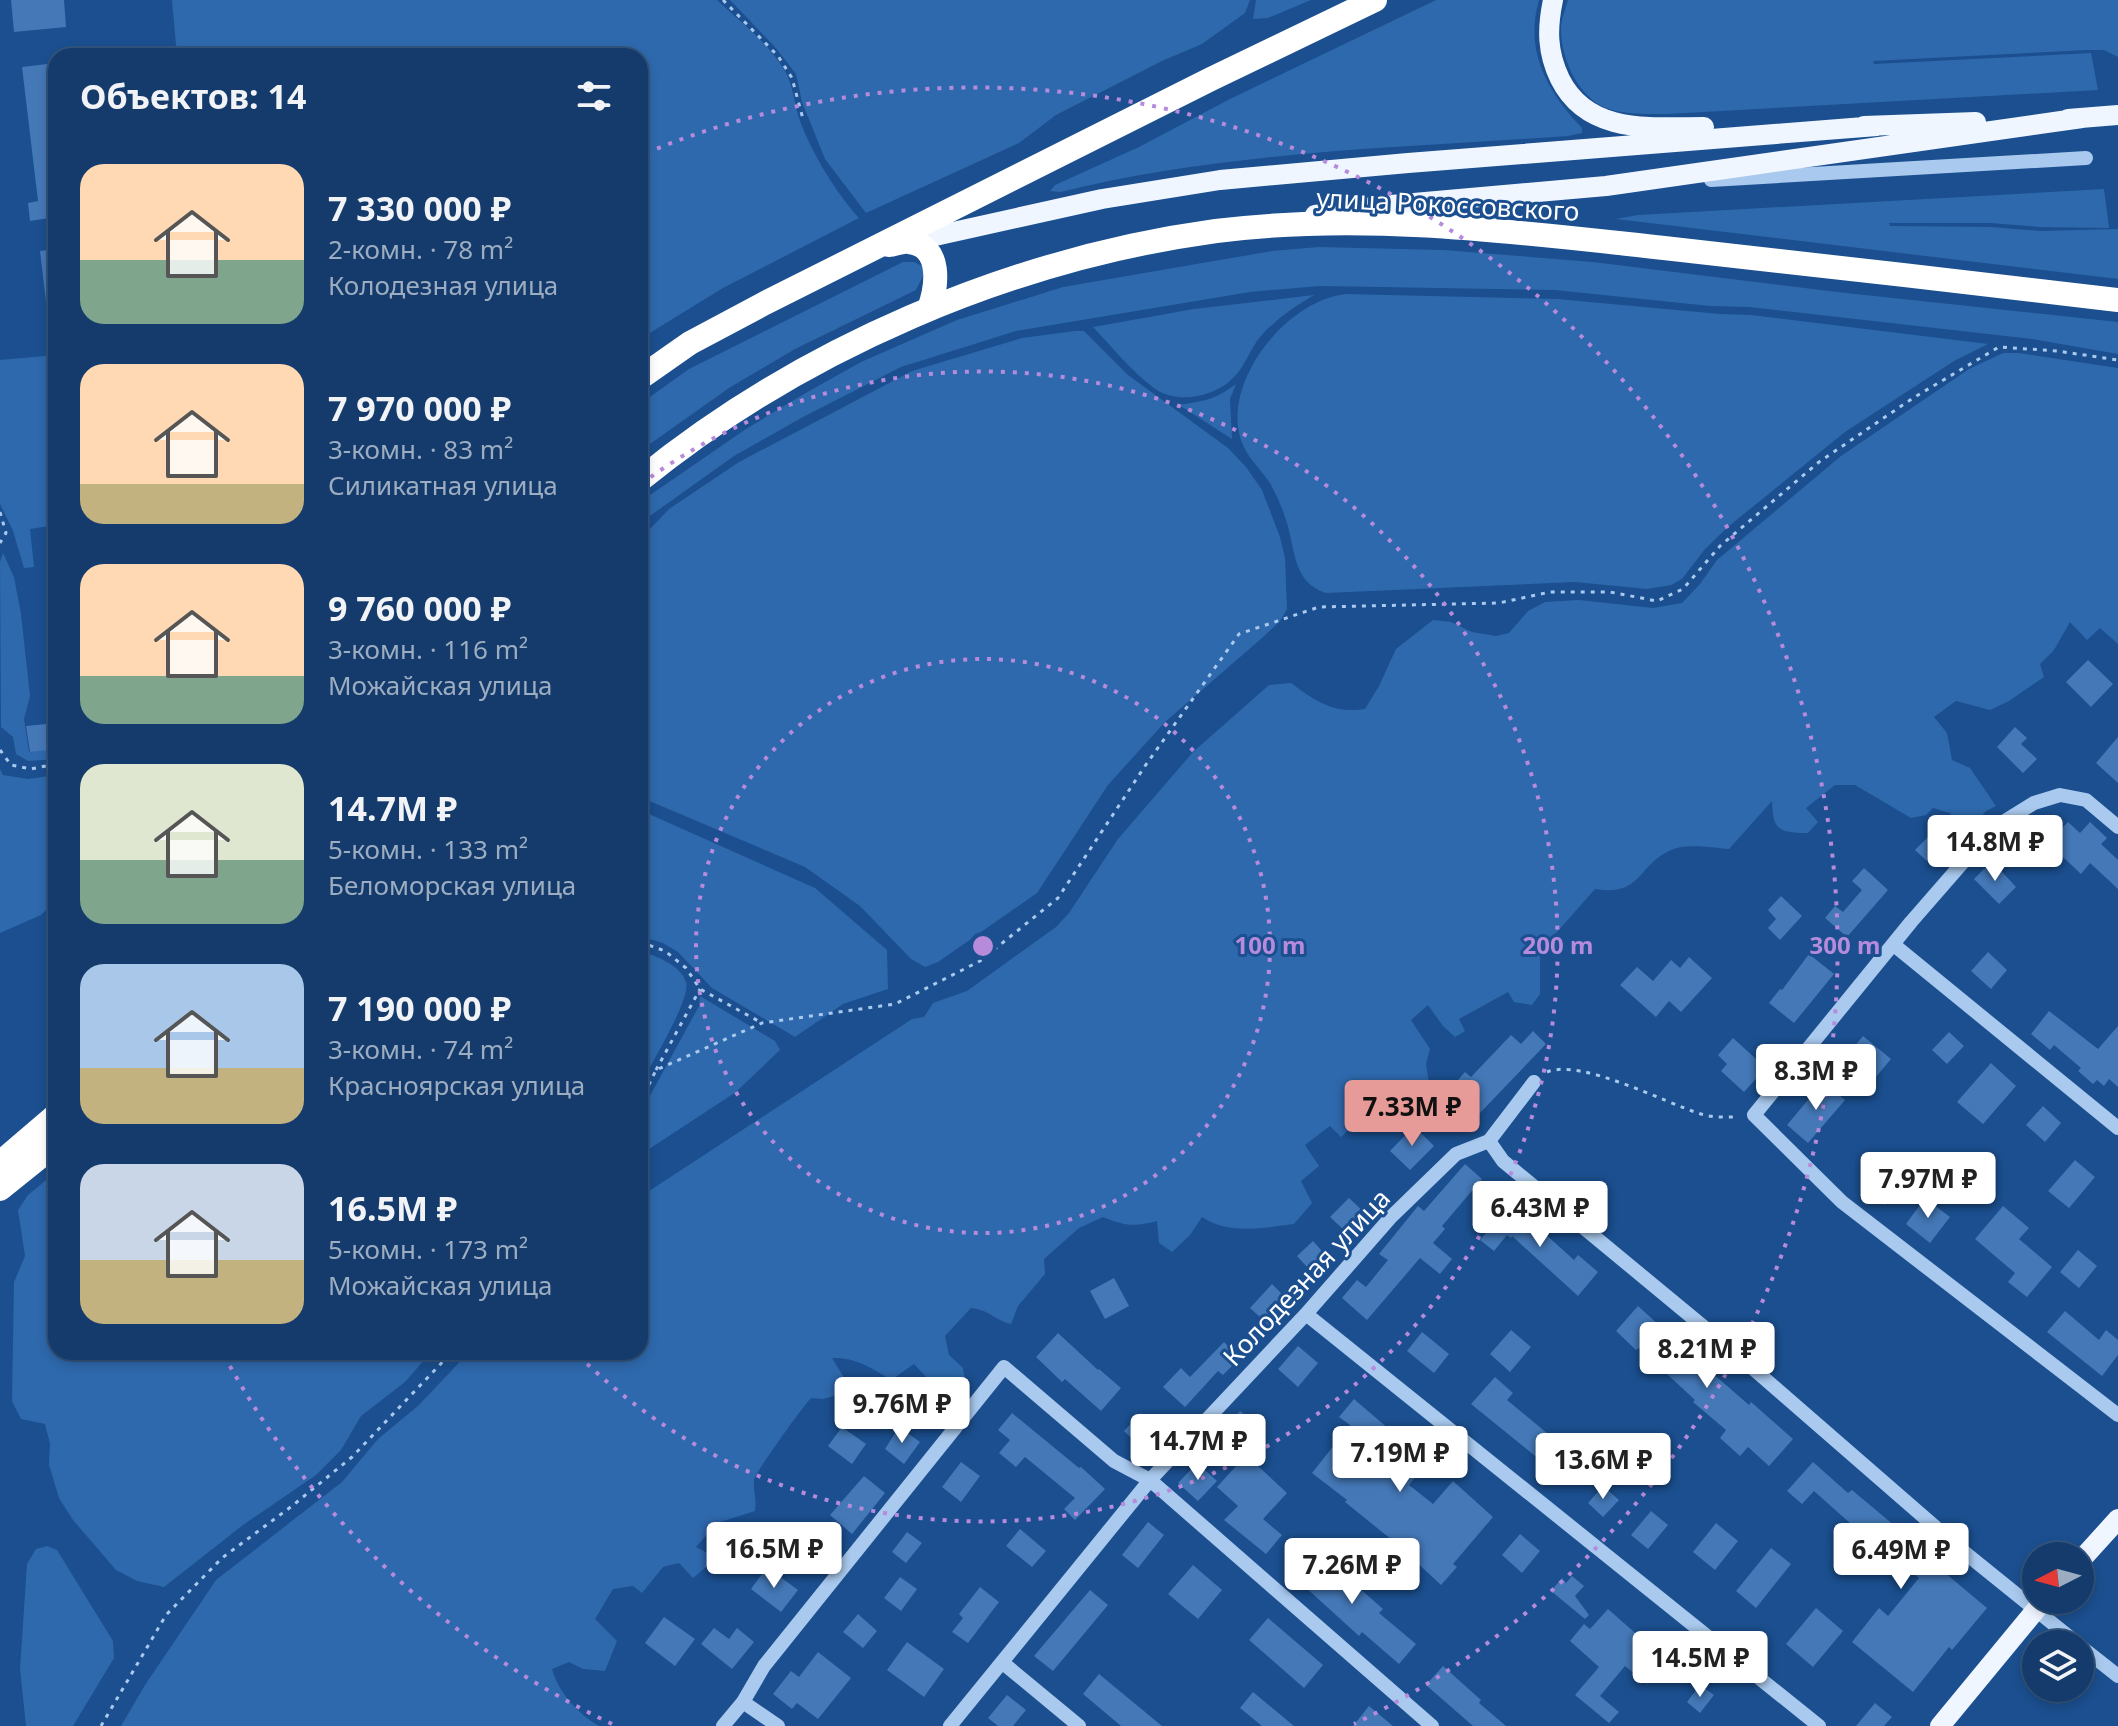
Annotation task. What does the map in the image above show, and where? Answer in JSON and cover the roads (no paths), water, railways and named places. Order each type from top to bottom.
[{"type":"highway","points":[[648,372],[690,343],[1197,86],[1375,0]]},
{"type":"highway","name":"улица Рокоссовского","points":[[648,474],[717,421],[792,376],[929,309],[989,285],[1045,268],[1106,252],[1217,231],[1296,224],[1378,223],[1506,230],[2118,300]]},
{"type":"highway","points":[[882,246],[908,242],[918,245],[933,262],[936,289],[929,309]]},
{"type":"highway","points":[[0,1163],[48,1122]]},
{"type":"highway","points":[[0,1189],[48,1150]]},
{"type":"main road","points":[[1553,0],[1548,35],[1554,66],[1569,95],[1581,108],[1596,116],[1632,126],[1877,126]]},
{"type":"main road","points":[[908,242],[1102,199],[1220,180],[1877,126],[2118,115]]},
{"type":"main road","points":[[1217,231],[1380,206],[1606,186],[2082,118]]},
{"type":"main road","points":[[2094,1546],[2118,1519]]},
{"type":"main road","points":[[1940,1726],[2033,1614]]},
{"type":"street","points":[[1606,186],[2086,158]]},
{"type":"street","points":[[2118,827],[2086,800],[2060,795],[2034,803],[1992,829],[1911,922],[1754,1115],[1842,1202],[2118,1415]]},
{"type":"street","points":[[1894,945],[2118,1128]]},
{"type":"street","name":"Колодезная улица","points":[[950,1726],[1150,1480],[1306,1314],[1391,1217],[1456,1154],[1489,1141],[1534,1082]]},
{"type":"street","points":[[1489,1141],[1503,1161],[1734,1352],[1964,1552],[2022,1592]]},
{"type":"street","points":[[1306,1314],[1819,1726]]},
{"type":"street","points":[[723,1726],[743,1702],[764,1666],[1004,1367],[1114,1461],[1150,1480],[1432,1726]]},
{"type":"street","points":[[2049,1614],[2064,1630]]},
{"type":"street","points":[[2094,1657],[2118,1676]]},
{"type":"street","points":[[1003,1663],[1079,1726]]},
{"type":"street","points":[[743,1702],[778,1726]]}]
